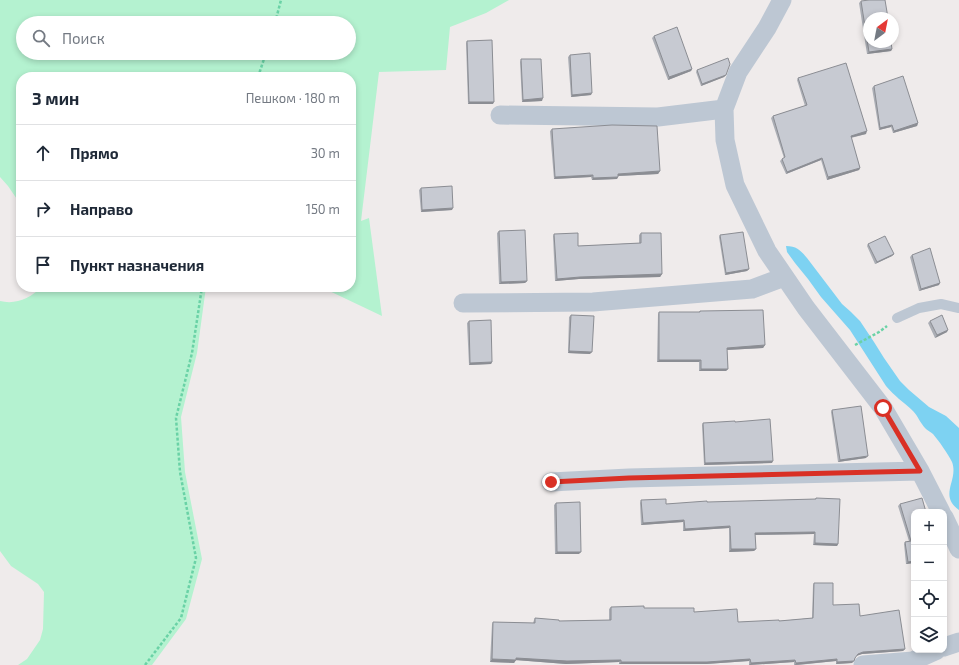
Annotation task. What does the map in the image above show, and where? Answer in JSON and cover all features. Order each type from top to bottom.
[{"type":"street","points":[[782,0],[738,72],[724,108],[725,140],[735,185],[767,251],[806,308],[883,408],[920,471],[939,509]]},
{"type":"street","points":[[500,115],[658,117],[724,108]]},
{"type":"street","points":[[463,303],[593,302],[752,288],[784,277]]},
{"type":"street","points":[[551,482],[629,478],[920,471]]},
{"type":"street","points":[[947,523],[959,549]]},
{"type":"street","points":[[947,646],[959,642]]},
{"type":"street","points":[[862,665],[913,661],[930,653]]},
{"type":"lane","points":[[897,318],[919,308],[941,304],[959,308]]},
{"type":"path","points":[[276,16],[281,0]]},
{"type":"path","points":[[260,72],[264,60]]},
{"type":"path","points":[[145,665],[181,618],[196,558],[180,472],[176,418],[192,353],[201,292]]},
{"type":"path","points":[[854,346],[879,332]]},
{"type":"green space","points":[[0,0],[509,0],[486,13],[450,27],[446,70],[379,72],[361,221],[369,218],[382,316],[332,292],[356,292],[356,72],[16,72],[16,198],[0,177]]},
{"type":"green space","points":[[36,292],[205,292],[197,353],[181,417],[185,472],[202,559],[186,619],[152,665],[18,665],[27,659],[40,640],[43,629],[44,592],[38,584],[11,566],[0,551],[0,301],[12,302],[22,300]]},
{"type":"water","points":[[786,246],[796,248],[807,258],[842,304],[860,321],[900,381],[929,407],[946,416],[959,428],[959,510],[950,499],[949,493],[953,469],[952,462],[946,451],[933,434],[924,427],[913,411],[886,386],[850,330],[821,297],[795,263],[787,252]]},
{"type":"building","points":[[885,0],[887,12],[863,12],[863,14],[861,1]]},
{"type":"building","points":[[677,27],[692,69],[669,77],[654,36]]},
{"type":"building","points":[[492,40],[494,102],[469,102],[467,41]]},
{"type":"building","points":[[868,48],[892,48],[892,49],[869,52]]},
{"type":"building","points":[[590,53],[592,93],[572,95],[570,55]]},
{"type":"building","points":[[728,58],[730,64],[726,75],[702,84],[697,70]]},
{"type":"building","points":[[521,59],[541,59],[543,98],[523,100]]},
{"type":"building","points":[[846,63],[867,131],[851,136],[860,168],[828,177],[822,158],[787,172],[782,159],[785,157],[773,116],[807,105],[798,78]]},
{"type":"building","points":[[903,76],[918,123],[894,131],[892,125],[880,128],[874,86]]},
{"type":"building","points":[[612,125],[657,126],[660,171],[618,174],[618,177],[593,178],[593,175],[555,177],[552,129]]},
{"type":"building","points":[[452,186],[453,208],[422,210],[421,188]]},
{"type":"building","points":[[525,230],[527,281],[501,282],[499,231]]},
{"type":"building","points":[[743,232],[749,269],[726,273],[720,235]]},
{"type":"building","points":[[578,233],[578,246],[641,243],[641,233],[661,233],[662,274],[557,279],[554,234]]},
{"type":"building","points":[[885,236],[894,254],[877,262],[868,244]]},
{"type":"building","points":[[930,248],[940,283],[921,289],[912,255]]},
{"type":"building","points":[[763,310],[765,345],[727,348],[728,369],[701,369],[701,360],[659,360],[659,312]]},
{"type":"building","points":[[571,315],[594,316],[592,352],[569,351]]},
{"type":"building","points":[[942,315],[948,330],[937,335],[930,321]]},
{"type":"building","points":[[491,320],[492,362],[470,363],[469,321]]},
{"type":"building","points":[[861,406],[868,456],[840,460],[832,410]]},
{"type":"building","points":[[770,419],[773,461],[705,463],[703,423]]},
{"type":"building","points":[[816,498],[840,499],[838,544],[815,543],[815,532],[755,533],[756,549],[731,549],[730,526],[685,529],[684,520],[643,523],[641,500],[666,499],[666,504],[707,501]]},
{"type":"building","points":[[922,498],[925,509],[911,509],[911,541],[900,504]]},
{"type":"building","points":[[580,502],[581,552],[557,552],[556,503]]},
{"type":"building","points":[[911,541],[911,562],[908,562],[905,542]]},
{"type":"building","points":[[814,583],[833,583],[833,605],[859,604],[860,616],[899,610],[905,649],[863,652],[858,654],[854,661],[837,662],[837,659],[796,663],[795,660],[751,663],[750,659],[707,662],[621,662],[621,660],[567,661],[516,658],[516,660],[492,659],[493,622],[535,623],[535,618],[559,621],[611,620],[611,607],[644,606],[644,608],[694,608],[694,612],[737,609],[738,622],[813,618]]},
{"type":"route","points":[[551,482],[629,478],[920,471],[883,408]]}]
